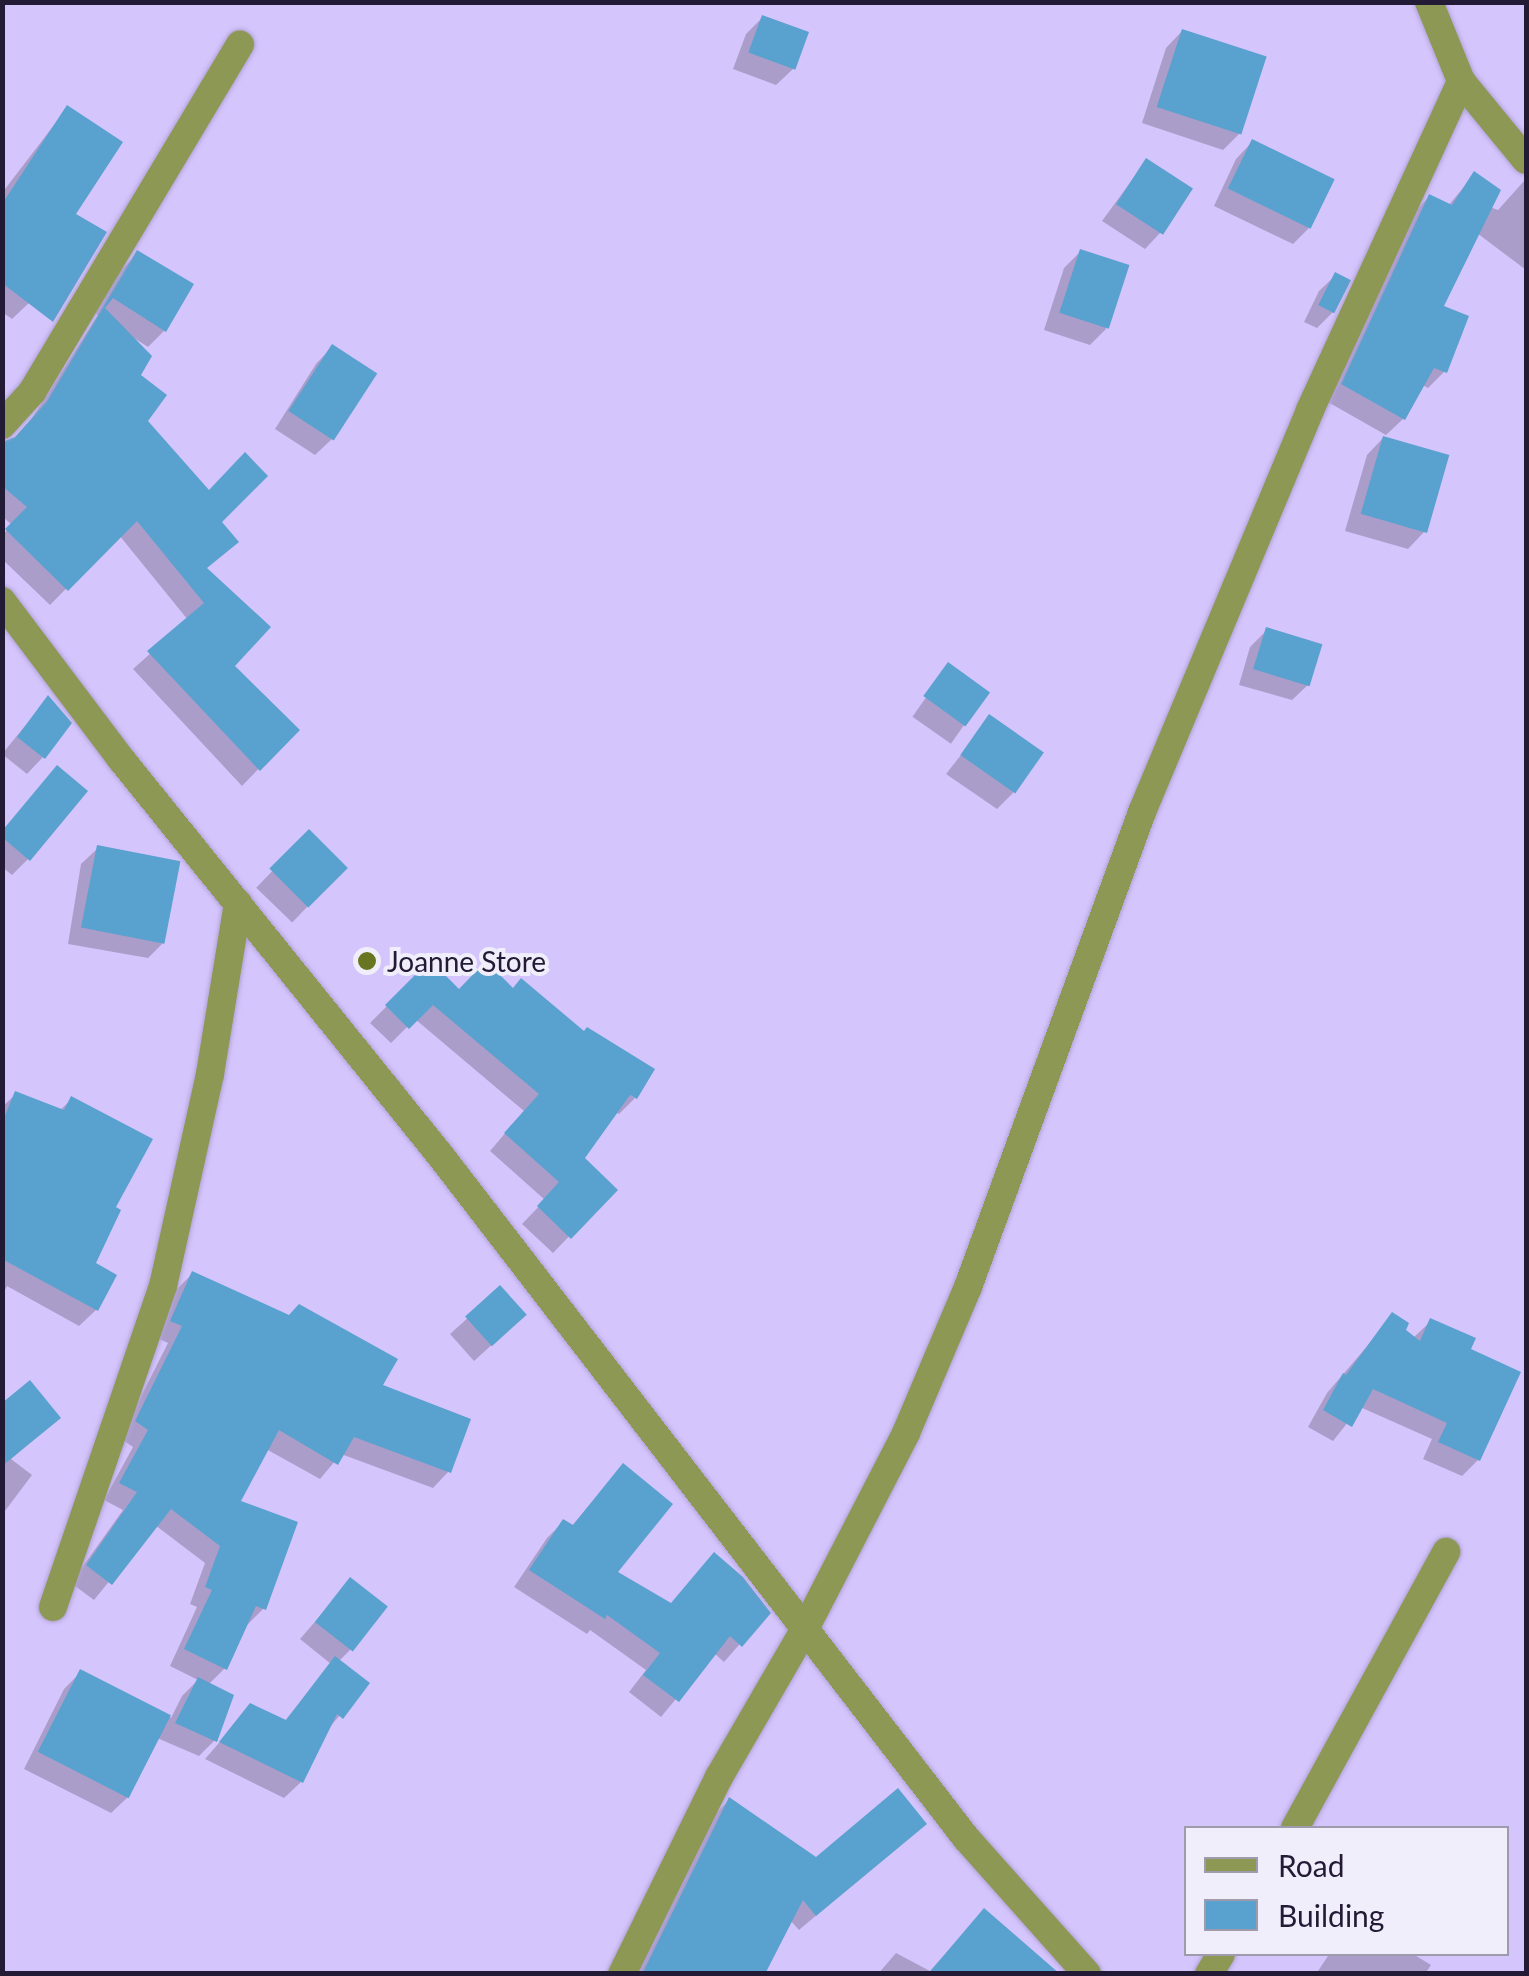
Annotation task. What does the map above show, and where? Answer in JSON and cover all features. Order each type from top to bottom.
[{"type":"street","points":[[1429,2],[1461,81],[1526,160]]},
{"type":"street","points":[[2,425],[32,392],[240,44]]},
{"type":"street","points":[[622,1974],[719,1777],[806,1627],[906,1433],[968,1288],[1142,812],[1310,410],[1461,81]]},
{"type":"street","points":[[2,601],[440,1155],[966,1838],[1086,1974]]},
{"type":"street","points":[[53,1607],[163,1286],[210,1074],[238,903]]},
{"type":"street","points":[[1296,1826],[1446,1552]]},
{"type":"building","points":[[762,15],[809,32],[795,70],[748,53]]},
{"type":"building","points":[[1182,29],[1267,57],[1241,134],[1157,107]]},
{"type":"building","points":[[67,105],[123,142],[76,214],[107,232],[53,322],[2,283],[2,204]]},
{"type":"building","points":[[1252,139],[1335,179],[1311,229],[1228,188]]},
{"type":"building","points":[[1146,158],[1193,188],[1163,235],[1116,204]]},
{"type":"building","points":[[1474,171],[1501,190],[1444,306],[1469,316],[1447,373],[1434,368],[1405,420],[1341,384],[1429,194],[1452,205]]},
{"type":"building","points":[[1080,249],[1129,265],[1109,329],[1059,313]]},
{"type":"building","points":[[137,250],[194,284],[166,332],[113,298],[105,308],[152,356],[141,375],[167,395],[148,421],[209,490],[245,452],[268,476],[222,522],[239,542],[207,568],[271,627],[235,666],[300,730],[260,771],[147,651],[204,603],[137,521],[68,591],[5,529],[27,507],[2,486],[2,442],[15,437],[47,401]]},
{"type":"building","points":[[1335,272],[1351,280],[1334,313],[1318,305]]},
{"type":"building","points":[[332,344],[377,373],[334,441],[288,411]]},
{"type":"building","points":[[1383,436],[1449,455],[1427,533],[1361,514]]},
{"type":"building","points":[[1266,627],[1322,644],[1310,686],[1253,669]]},
{"type":"building","points":[[948,662],[990,693],[965,727],[923,696]]},
{"type":"building","points":[[48,695],[72,723],[45,759],[17,737]]},
{"type":"building","points":[[989,714],[1044,752],[1015,793],[960,755]]},
{"type":"building","points":[[57,765],[88,791],[30,861],[2,837],[2,831]]},
{"type":"building","points":[[309,829],[348,868],[308,907],[269,869]]},
{"type":"building","points":[[97,845],[180,861],[164,944],[81,927]]},
{"type":"building","points":[[430,960],[459,989],[486,961],[513,988],[521,978],[584,1031],[587,1027],[655,1069],[637,1099],[630,1095],[585,1158],[618,1190],[571,1239],[537,1206],[559,1182],[504,1133],[539,1094],[433,1005],[409,1029],[385,1005]]},
{"type":"building","points":[[15,1091],[64,1110],[71,1096],[153,1139],[116,1207],[121,1210],[96,1263],[117,1275],[98,1311],[2,1259],[2,1123]]},
{"type":"building","points":[[192,1271],[289,1315],[299,1304],[398,1359],[383,1385],[471,1419],[451,1473],[354,1437],[338,1465],[279,1430],[241,1501],[298,1522],[266,1610],[256,1606],[227,1670],[184,1649],[212,1590],[205,1587],[220,1546],[171,1509],[112,1585],[86,1565],[137,1492],[119,1483],[148,1430],[135,1421],[182,1326],[170,1321]]},
{"type":"building","points":[[500,1285],[527,1315],[492,1346],[465,1316]]},
{"type":"building","points":[[1392,1312],[1409,1323],[1406,1330],[1420,1341],[1430,1318],[1476,1338],[1471,1349],[1521,1372],[1480,1461],[1438,1442],[1447,1423],[1373,1389],[1352,1427],[1323,1410],[1343,1373],[1346,1375]]},
{"type":"building","points":[[30,1380],[61,1418],[2,1466],[2,1403]]},
{"type":"building","points":[[623,1463],[673,1504],[618,1572],[671,1603],[714,1552],[743,1577],[771,1613],[742,1647],[730,1636],[679,1702],[643,1675],[660,1653],[607,1615],[605,1619],[529,1570],[563,1519],[573,1525]]},
{"type":"building","points":[[350,1577],[388,1607],[353,1651],[315,1622]]},
{"type":"building","points":[[335,1656],[370,1683],[343,1719],[337,1714],[303,1783],[219,1742],[250,1703],[286,1720]]},
{"type":"building","points":[[80,1669],[171,1715],[129,1798],[38,1752]]},
{"type":"building","points":[[198,1677],[234,1695],[217,1742],[175,1723]]},
{"type":"building","points":[[898,1788],[927,1824],[816,1916],[803,1900],[765,1974],[642,1974],[729,1797],[816,1857]]},
{"type":"building","points":[[984,1908],[1060,1974],[928,1974]]},
{"type":"place","name":"Joanne Store","points":[[367,961]]}]
